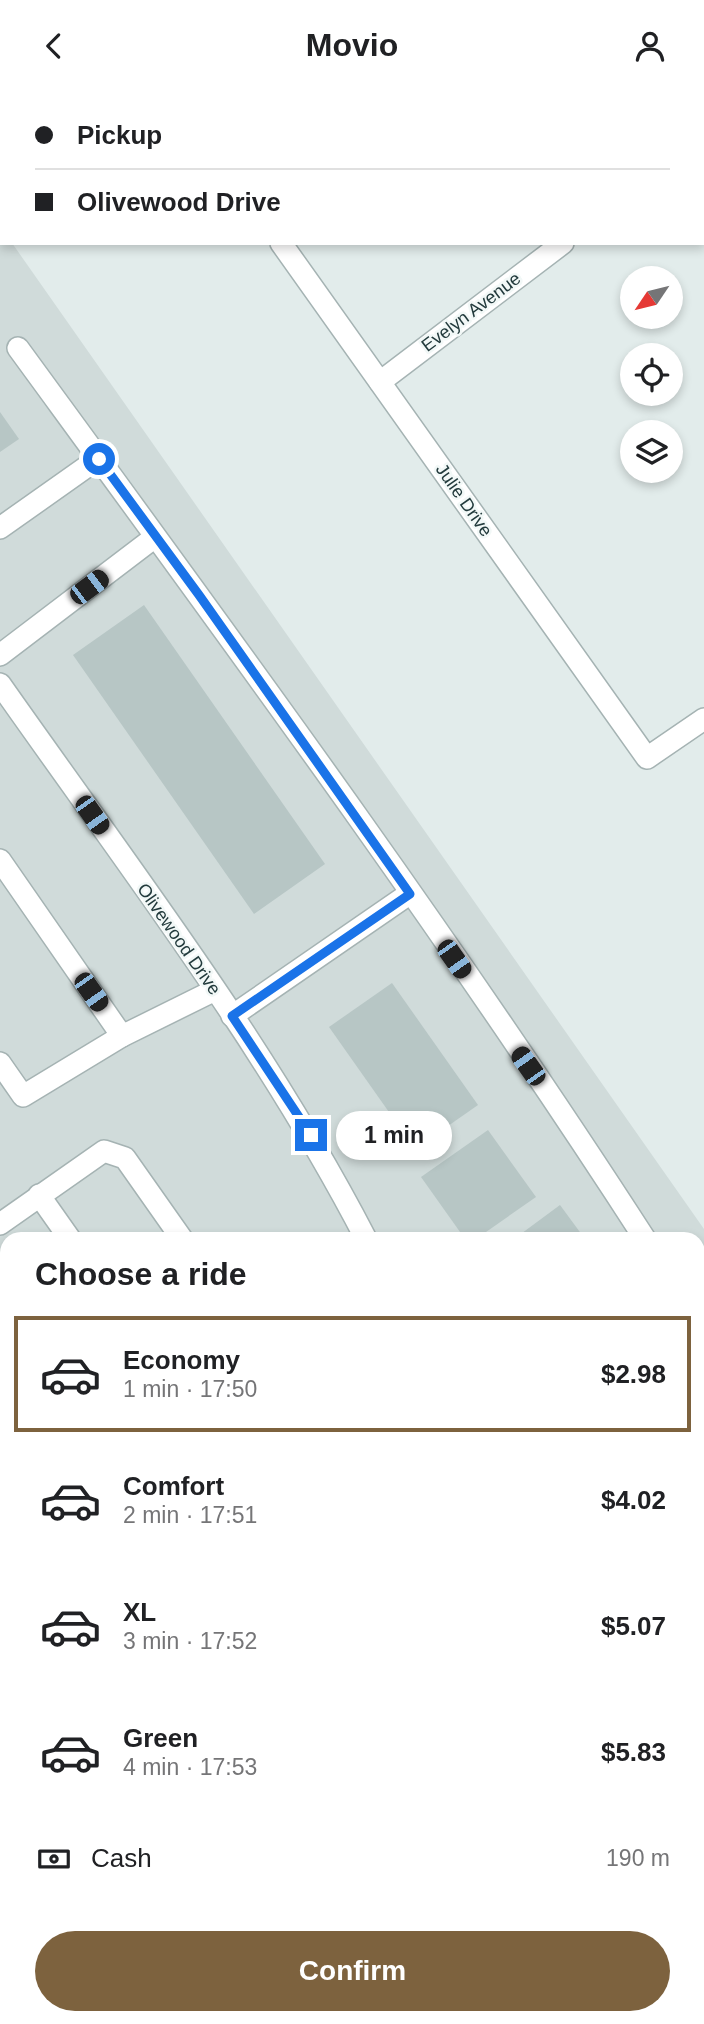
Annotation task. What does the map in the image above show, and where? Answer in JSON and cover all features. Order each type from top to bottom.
[{"type":"street","name":"Julie Drive","points":[[282,245],[647,758],[704,719]]},
{"type":"street","name":"Evelyn Avenue","points":[[380,382],[560,245]]},
{"type":"street","points":[[18,348],[410,894],[640,1232]]},
{"type":"street","points":[[0,528],[99,459]]},
{"type":"street","points":[[0,655],[155,537]]},
{"type":"street","name":"Olivewood Drive","points":[[0,684],[215,990],[322,1153],[362,1232]]},
{"type":"street","points":[[0,860],[122,1036]]},
{"type":"street","points":[[232,1016],[410,894]]},
{"type":"street","points":[[0,1063],[23,1096],[122,1036],[215,990]]},
{"type":"street","points":[[0,1224],[104,1151],[125,1157],[177,1232]]},
{"type":"street","points":[[39,1195],[65,1232]]},
{"type":"shaded area","points":[[0,245],[13,245],[704,1232],[0,1232]]},
{"type":"building","points":[[0,412],[19,439],[0,452]]},
{"type":"building","points":[[144,605],[325,864],[254,914],[73,655]]},
{"type":"building","points":[[392,983],[478,1105],[415,1149],[329,1027]]},
{"type":"building","points":[[488,1130],[536,1197],[486,1232],[460,1232],[421,1177]]},
{"type":"building","points":[[560,1205],[580,1232],[523,1232]]},
{"type":"route","points":[[99,459],[199,595],[410,894],[232,1016],[311,1135]]}]
